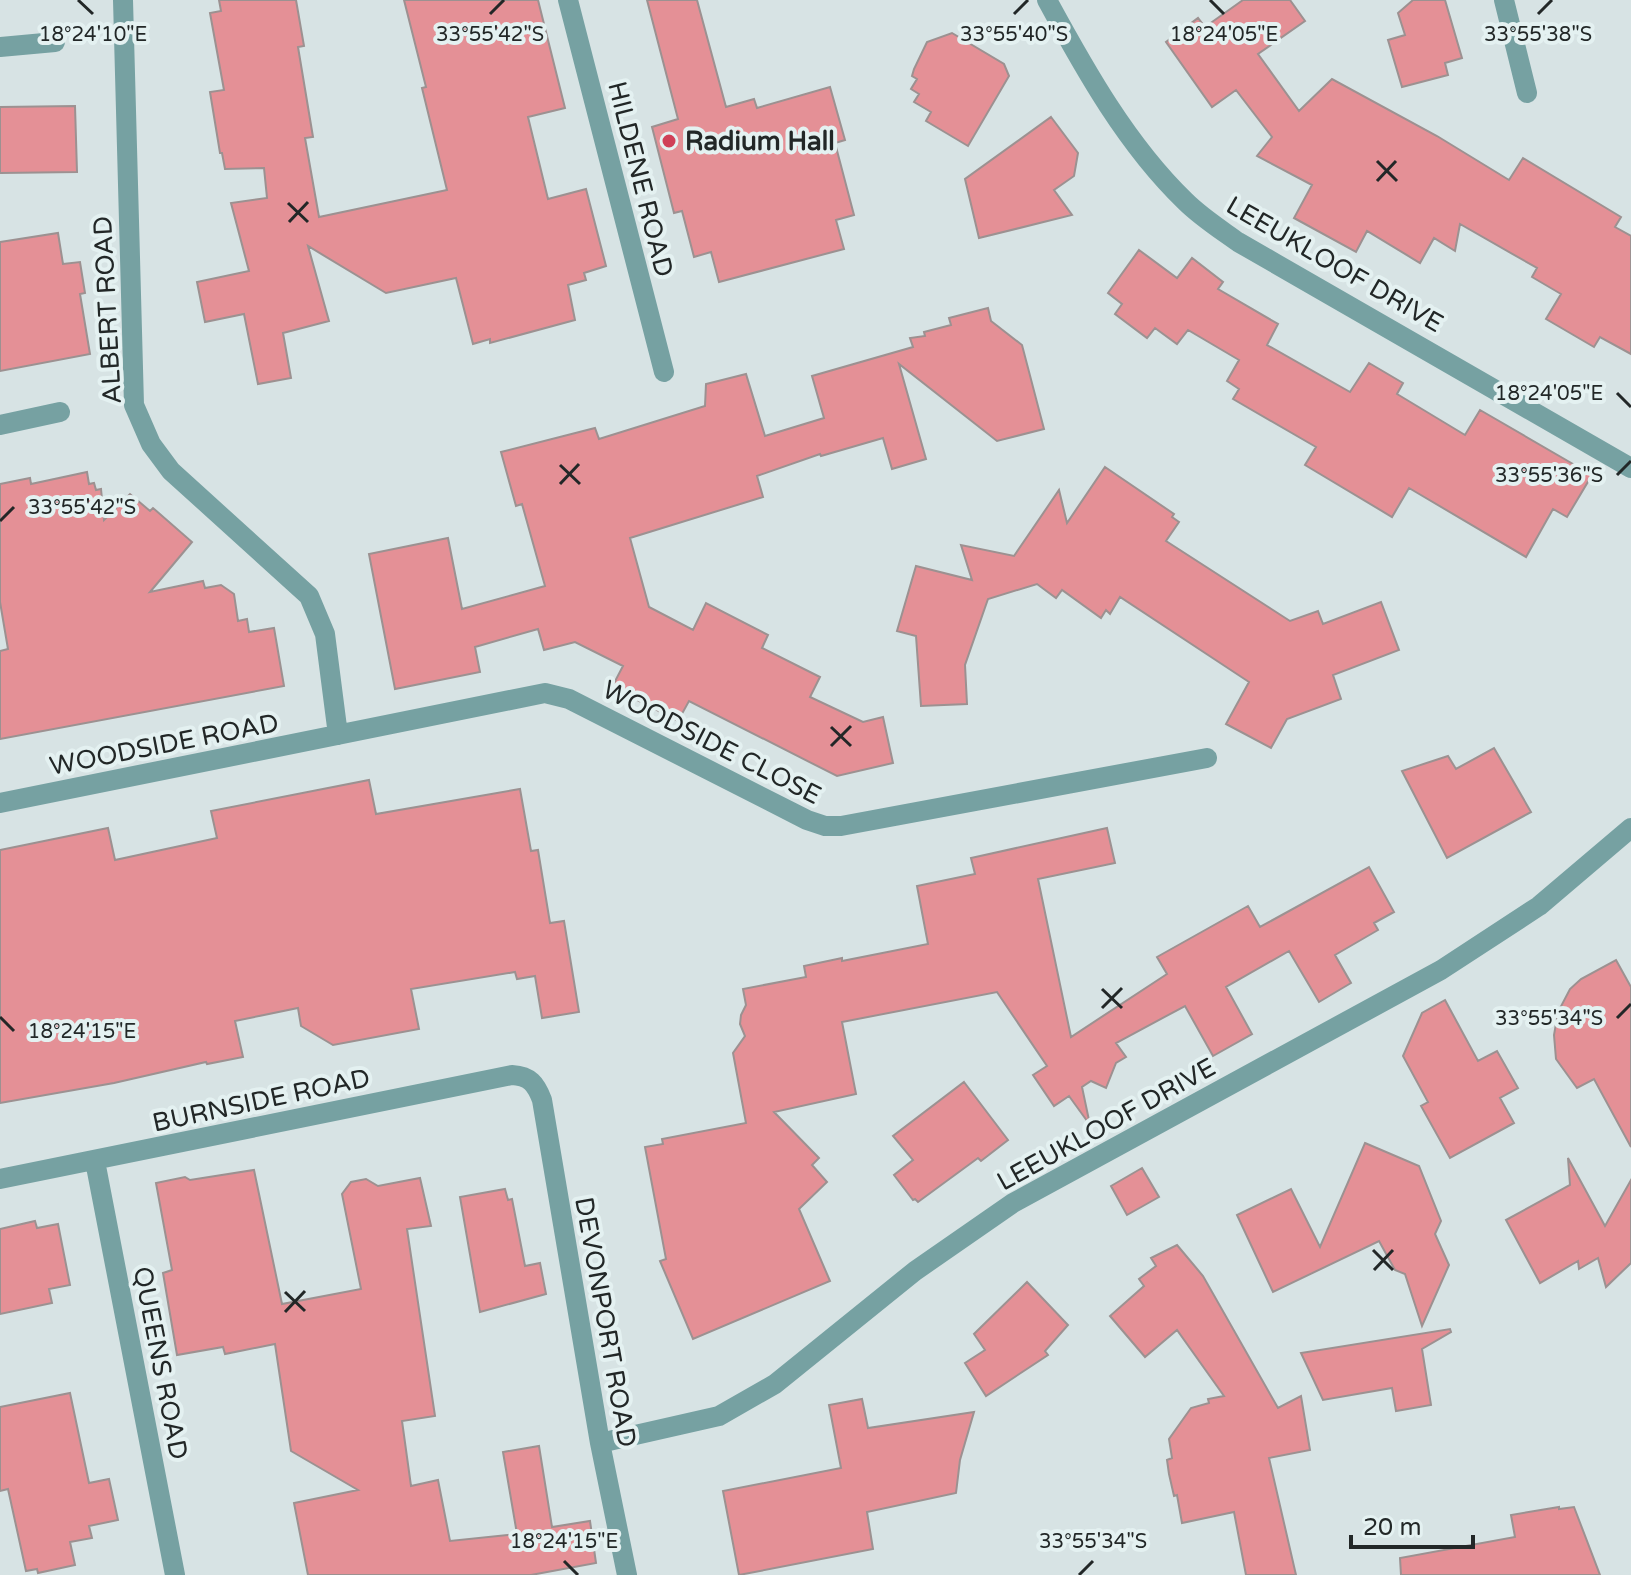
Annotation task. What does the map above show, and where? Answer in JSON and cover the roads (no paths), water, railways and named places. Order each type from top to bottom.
[{"type":"street","name":"ALBERT ROAD","points":[[123,0],[134,405],[151,444],[171,471],[309,596],[325,634],[338,735]]},
{"type":"street","name":"HILDENE ROAD","points":[[568,0],[664,372]]},
{"type":"street","name":"LEEUKLOOF DRIVE","points":[[1047,0],[1075,52],[1127,131],[1165,180],[1210,222],[1238,242],[1631,468]]},
{"type":"street","points":[[1504,0],[1527,93]]},
{"type":"street","points":[[0,47],[55,42]]},
{"type":"street","points":[[0,425],[60,412]]},
{"type":"street","name":"WOODSIDE CLOSE","points":[[338,735],[528,695],[556,694],[807,820],[825,826],[841,826],[1207,758]]},
{"type":"street","name":"WOODSIDE ROAD","points":[[0,803],[338,735]]},
{"type":"street","name":"LEEUKLOOF DRIVE","points":[[600,1443],[719,1416],[775,1384],[915,1271],[1013,1203],[1441,970],[1539,906],[1631,828]]},
{"type":"street","name":"BURNSIDE ROAD","points":[[0,1179],[512,1075],[523,1075],[532,1080]]},
{"type":"street","name":"DEVONPORT ROAD","points":[[532,1080],[542,1100],[600,1443],[627,1575]]},
{"type":"street","name":"QUEENS ROAD","points":[[95,1161],[175,1575]]},
{"type":"place","name":"Radium Hall","points":[[669,141]]}]
